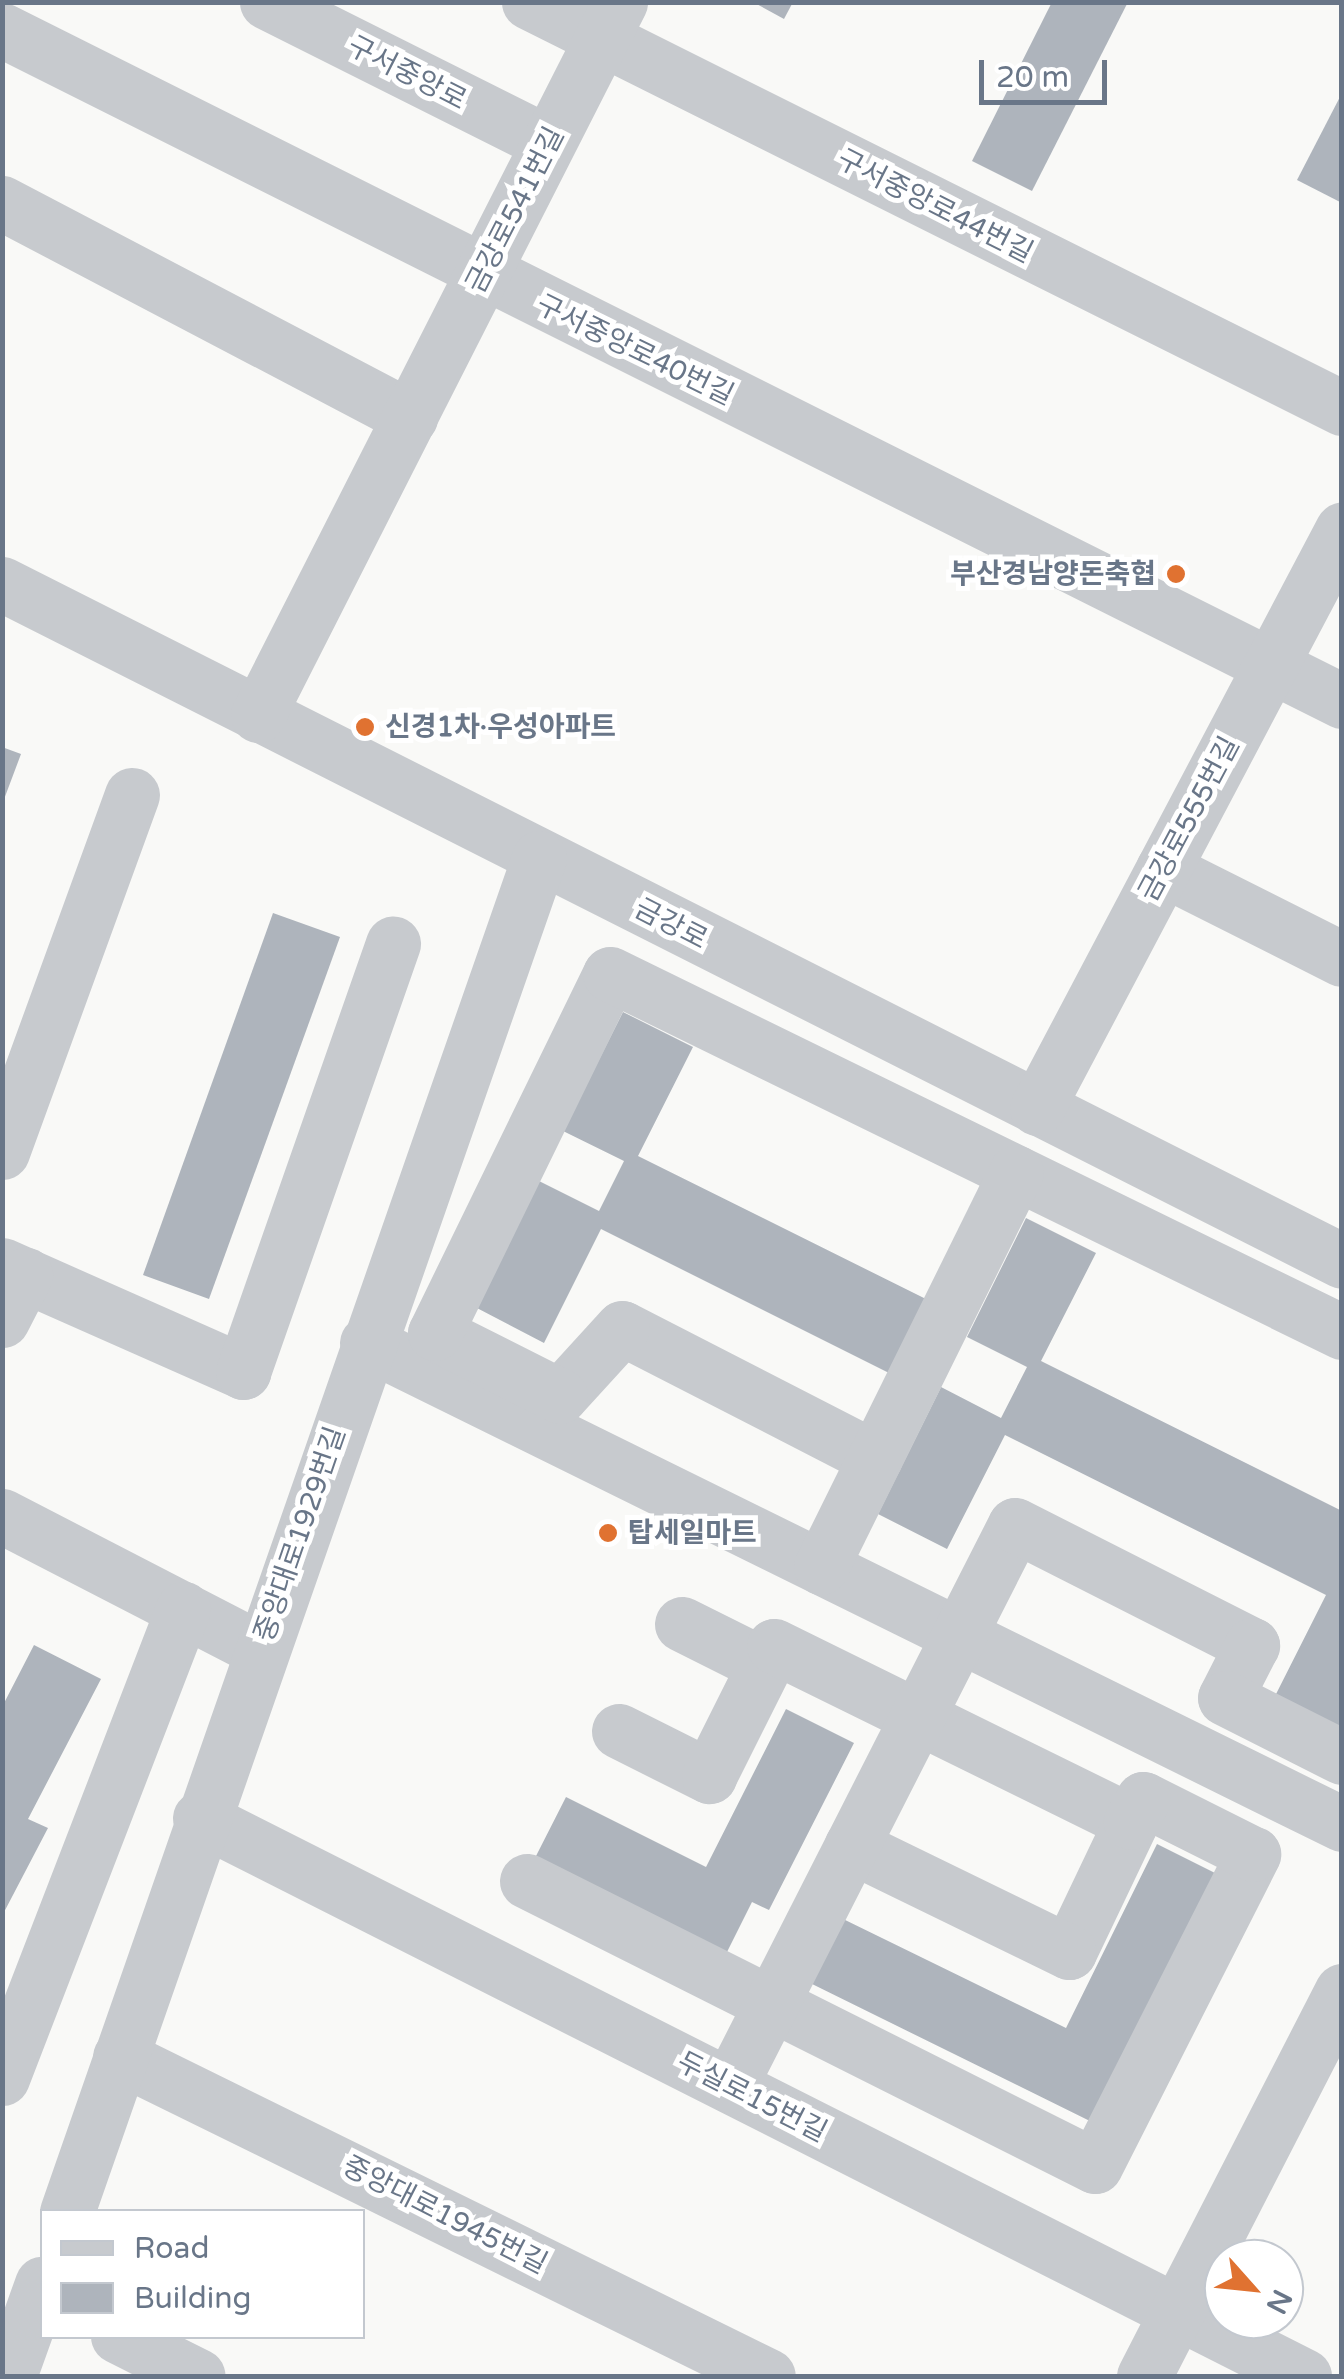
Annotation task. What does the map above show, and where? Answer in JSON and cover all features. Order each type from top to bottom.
[{"type":"street","name":"구서중앙로","points":[[267,2],[548,143]]},
{"type":"street","name":"구서중앙로44번길","points":[[529,2],[610,21],[1342,408]]},
{"type":"street","name":"금강로541번길","points":[[258,715],[610,21]]},
{"type":"street","name":"구서중앙로40번길","points":[[2,30],[482,274],[1342,701]]},
{"type":"street","points":[[2,204],[410,417]]},
{"type":"street","name":"금강로555번길","points":[[1037,1108],[1342,530]]},
{"type":"street","name":"금강로","points":[[2,584],[1342,1261]]},
{"type":"street","points":[[2,1152],[132,795]]},
{"type":"street","name":"중앙대로1929번길","points":[[68,2209],[200,1818],[539,858]]},
{"type":"street","points":[[1163,868],[1342,959]]},
{"type":"street","points":[[10,1287],[243,1372],[394,944]]},
{"type":"street","points":[[875,1458],[622,1328],[560,1396],[434,1333],[610,974],[1342,1332]]},
{"type":"street","points":[[821,1567],[1016,1173]]},
{"type":"street","points":[[367,1343],[1342,1824]]},
{"type":"street","points":[[2,1516],[260,1648]]},
{"type":"street","points":[[730,2085],[1014,1525],[1252,1646],[1225,1698],[1342,1757]]},
{"type":"street","points":[[2,2078],[183,1609]]},
{"type":"street","points":[[682,1624],[764,1664]]},
{"type":"street","points":[[618,1731],[709,1776],[774,1646],[1132,1822]]},
{"type":"street","points":[[527,1881],[1095,2166],[1252,1854],[1143,1799],[1069,1952],[852,1846]]},
{"type":"street","name":"두실로15번길","points":[[200,1818],[1304,2376]]},
{"type":"street","points":[[1144,2376],[1342,1991]]},
{"type":"street","name":"중앙대로1945번길","points":[[120,2057],[768,2376]]},
{"type":"street","points":[[9,2376],[31,2290]]},
{"type":"street","points":[[124,2339],[198,2376]]},
{"type":"building","points":[[753,2],[793,2],[784,19]]},
{"type":"building","points":[[1052,2],[1128,2],[1032,191],[972,161]]},
{"type":"building","points":[[1342,93],[1342,203],[1297,180]]},
{"type":"building","points":[[2,747],[21,754],[3,802],[2,802]]},
{"type":"building","points":[[273,913],[340,937],[209,1299],[143,1275]]},
{"type":"building","points":[[623,1012],[693,1047],[638,1156],[932,1302],[895,1376],[601,1229],[544,1343],[475,1307],[539,1181],[599,1211],[624,1161],[563,1131]]},
{"type":"building","points":[[1026,1218],[1096,1253],[1041,1361],[1342,1511],[1342,1739],[1271,1704],[1326,1595],[1005,1435],[947,1549],[878,1514],[941,1387],[1001,1418],[1027,1367],[967,1337]]},
{"type":"building","points":[[34,1645],[101,1679],[28,1819],[48,1828],[2,1916],[2,1707]]},
{"type":"building","points":[[786,1709],[854,1743],[769,1910],[752,1902],[727,1952],[536,1856],[566,1797],[706,1867]]},
{"type":"building","points":[[1157,1844],[1223,1877],[1100,2126],[808,1982],[839,1917],[1066,2028]]},
{"type":"place","name":"부산경남양돈축협","points":[[1176,574]]},
{"type":"place","name":"신경1차·우성아파트","points":[[365,727]]},
{"type":"place","name":"탑세일마트","points":[[608,1533]]}]
